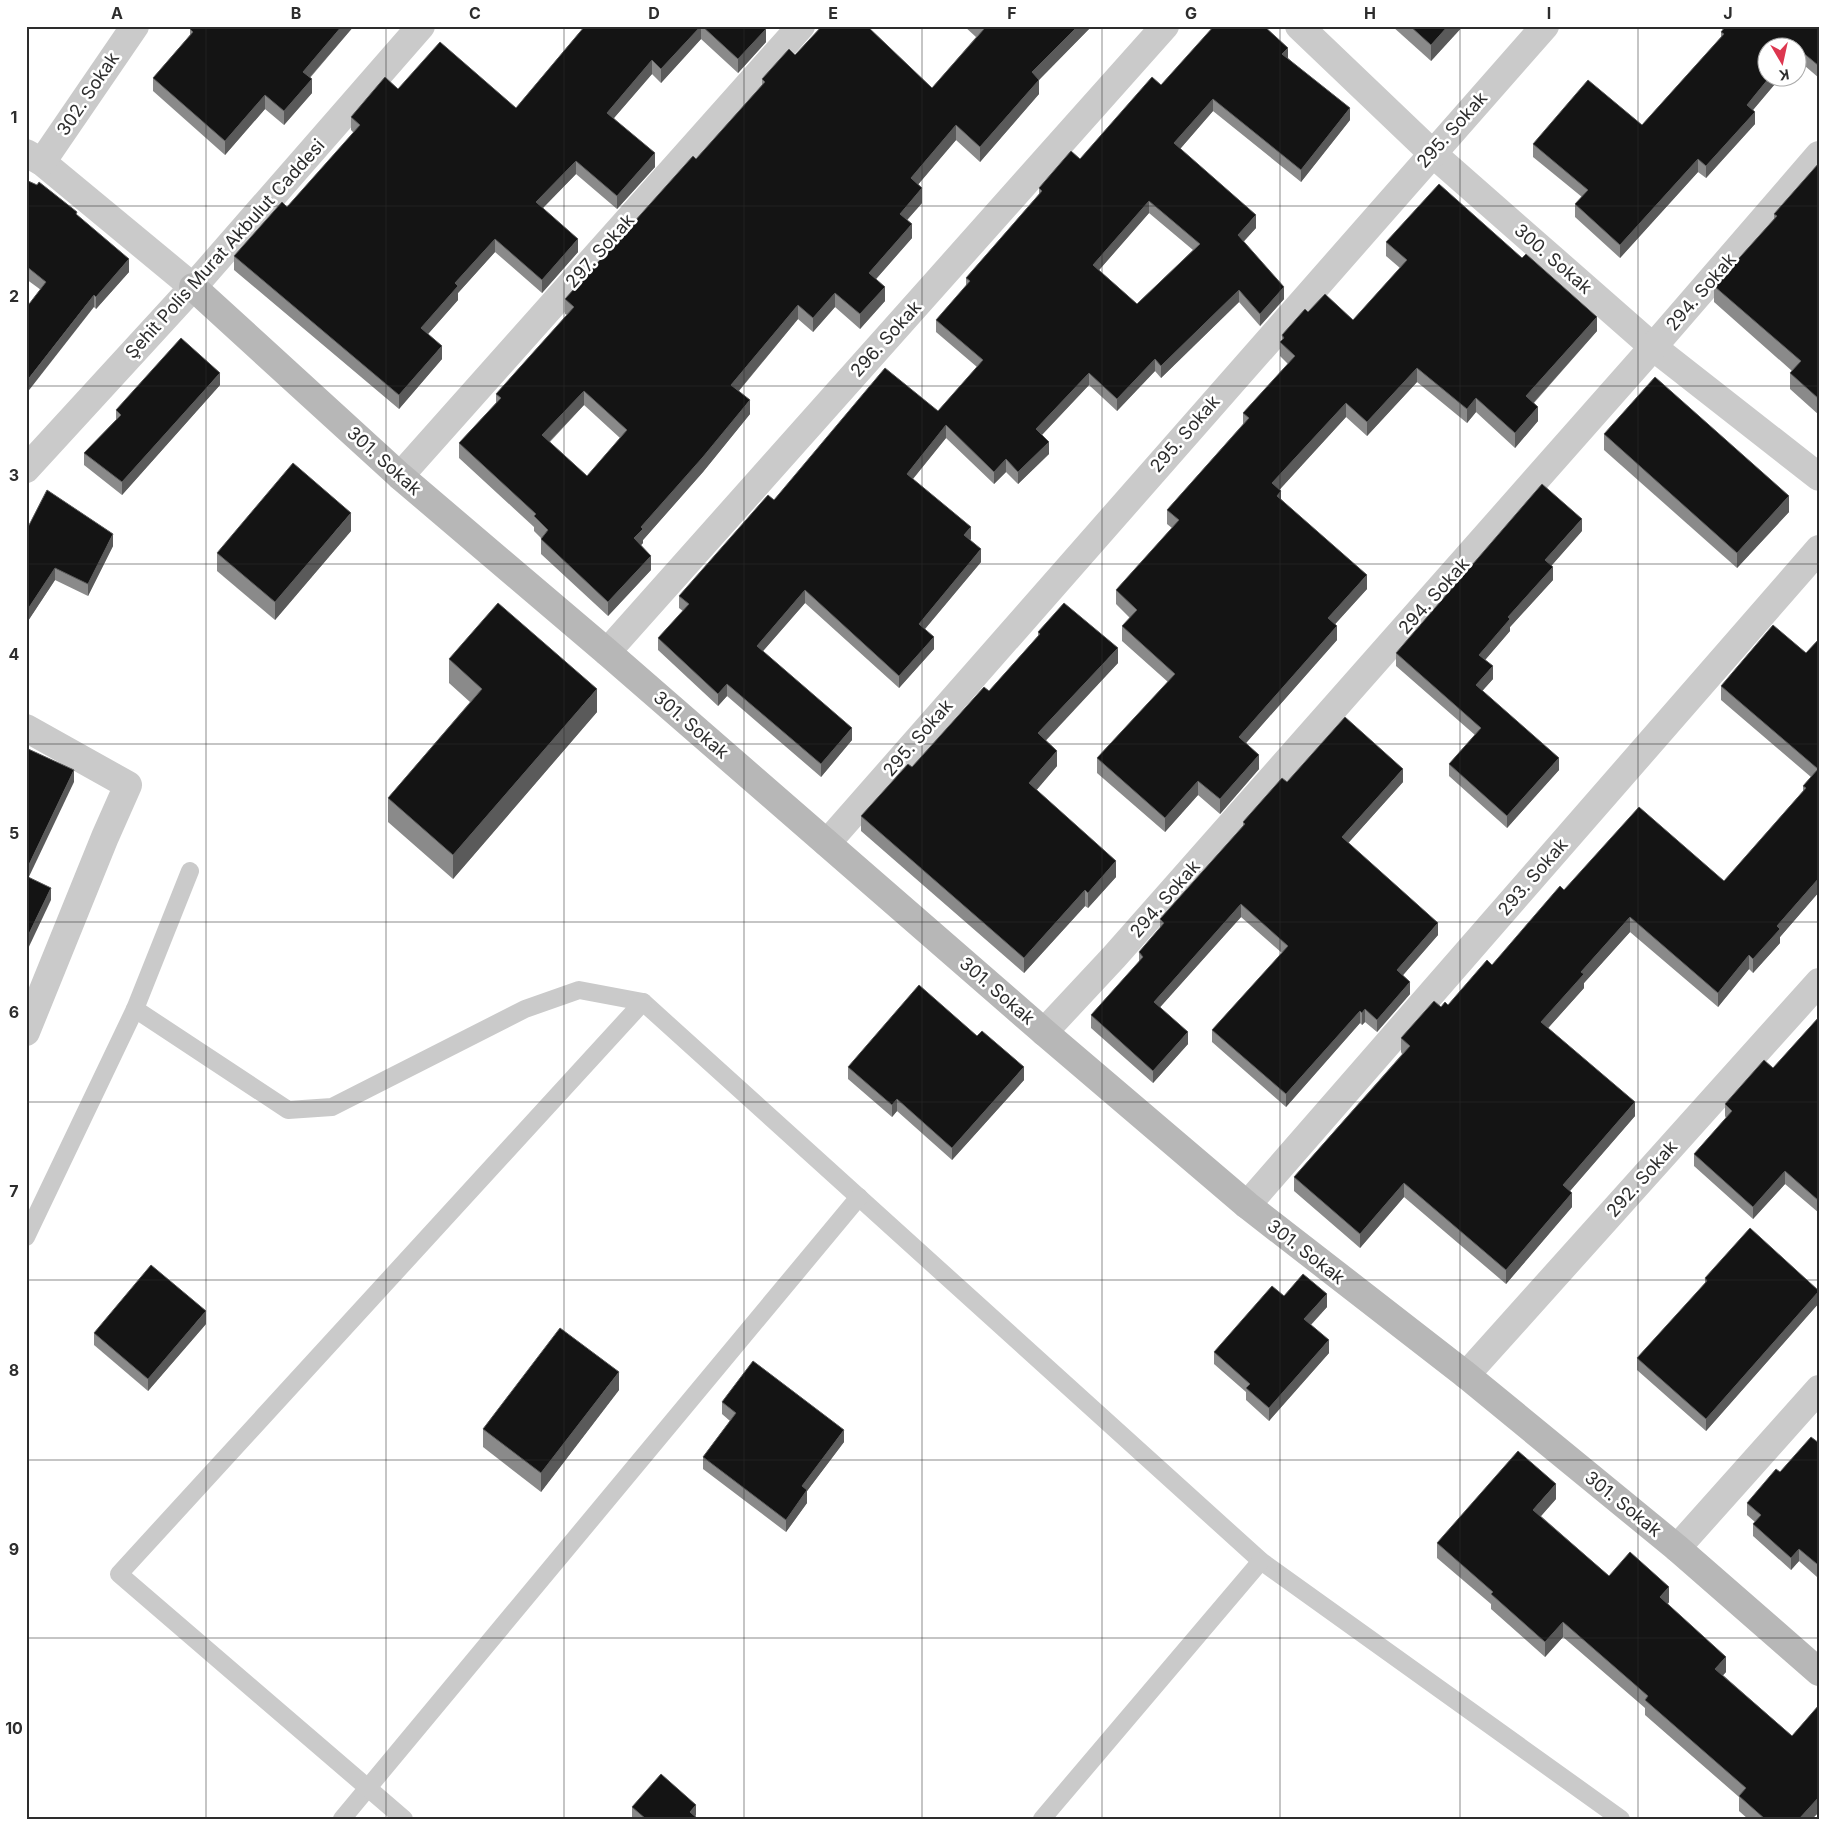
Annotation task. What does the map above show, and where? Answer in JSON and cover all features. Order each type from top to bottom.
[{"type":"street","name":"302. Sokak","points":[[34,158],[135,26]]},
{"type":"street","name":"Şehit Polis Murat Akbulut Caddesi","points":[[31,456],[193,287],[421,26]]},
{"type":"street","name":"297. Sokak","points":[[400,476],[801,26]]},
{"type":"street","name":"296. Sokak","points":[[607,652],[1165,26]]},
{"type":"street","name":"300. Sokak","points":[[1299,26],[1432,153],[1653,347],[1819,477]]},
{"type":"street","name":"295. Sokak","points":[[827,843],[1545,26]]},
{"type":"street","name":"294. Sokak","points":[[1044,1032],[1114,956],[1653,347],[1819,155]]},
{"type":"street","points":[[34,158],[193,287]]},
{"type":"street","name":"301. Sokak","points":[[193,287],[400,476],[607,652],[1247,1206],[1466,1375],[1678,1548],[1819,1672]]},
{"type":"street","name":"293. Sokak","points":[[1247,1206],[1819,549]]},
{"type":"street","points":[[26,728],[128,786],[28,1022]]},
{"type":"street","name":"292. Sokak","points":[[1466,1375],[1819,982]]},
{"type":"street","points":[[1678,1548],[1819,1389]]},
{"type":"lane","points":[[26,1237],[135,1009],[190,871]]},
{"type":"lane","points":[[135,1009],[288,1110],[332,1107],[524,1009],[579,990],[643,1002],[1260,1561],[1621,1819]]},
{"type":"lane","points":[[404,1819],[119,1574],[643,1002]]},
{"type":"lane","points":[[342,1819],[369,1789],[859,1198]]},
{"type":"lane","points":[[1042,1819],[1260,1561]]},
{"type":"building","points":[[193,26],[342,26],[303,72],[312,79],[284,111],[265,95],[225,141],[153,78],[193,32],[190,29]]},
{"type":"building","points":[[585,26],[701,26],[661,69],[652,60],[607,113],[655,153],[617,196],[576,161],[536,202],[578,239],[542,280],[495,239],[455,283],[458,286],[421,328],[442,346],[399,395],[234,256],[282,202],[287,207],[360,125],[351,117],[385,77],[398,89],[440,42],[516,108]]},
{"type":"building","points":[[702,26],[763,26],[766,29],[738,59]]},
{"type":"building","points":[[822,26],[867,26],[932,88],[984,29],[980,26],[1078,26],[1032,72],[1039,80],[980,147],[956,125],[911,178],[922,188],[900,214],[912,224],[869,273],[885,287],[860,314],[835,293],[813,318],[798,305],[731,385],[750,400],[641,527],[643,529],[634,538],[651,556],[608,602],[541,539],[548,530],[534,516],[536,514],[459,443],[501,398],[496,394],[574,307],[565,299],[693,156],[696,159],[765,82],[762,79],[789,49],[795,55]],"holes":[[[584,391],[627,430],[587,476],[542,435]]]},
{"type":"building","points":[[1214,26],[1264,26],[1288,48],[1282,54],[1350,108],[1301,170],[1213,99],[1174,143],[1256,215],[1238,235],[1284,287],[1260,314],[1239,290],[1161,366],[1155,359],[1117,399],[1089,373],[1036,429],[1049,442],[1018,472],[1006,459],[994,472],[946,425],[907,474],[971,527],[964,535],[981,549],[919,624],[934,637],[899,676],[805,590],[757,646],[852,728],[821,764],[727,684],[718,694],[658,638],[689,604],[679,596],[768,495],[774,500],[885,368],[938,411],[983,360],[936,320],[970,281],[966,278],[1042,191],[1039,188],[1071,151],[1080,159],[1152,77],[1161,85]],"holes":[[[1149,201],[1200,244],[1137,304],[1093,265]]]},
{"type":"building","points":[[1410,26],[1448,26],[1431,45]]},
{"type":"building","points":[[1726,26],[1819,26],[1819,66],[1808,57],[1808,38],[1758,38],[1758,88],[1761,88],[1747,105],[1755,112],[1706,166],[1698,159],[1620,245],[1575,204],[1588,190],[1533,144],[1588,80],[1642,125],[1724,34],[1721,32]]},
{"type":"building","points":[[1819,163],[1819,399],[1790,373],[1801,361],[1714,286],[1777,216],[1774,214]]},
{"type":"building","points":[[26,180],[37,185],[39,182],[77,212],[76,214],[129,259],[96,297],[94,295],[26,382],[26,308],[46,282],[26,266]]},
{"type":"building","points":[[1439,184],[1522,258],[1526,254],[1597,317],[1526,396],[1538,407],[1515,433],[1476,398],[1467,409],[1417,368],[1367,422],[1346,403],[1272,483],[1281,491],[1277,496],[1367,575],[1328,618],[1337,626],[1239,737],[1259,755],[1220,799],[1198,781],[1165,818],[1097,758],[1175,674],[1122,626],[1137,610],[1116,590],[1179,520],[1167,510],[1249,418],[1243,413],[1295,356],[1280,342],[1284,338],[1282,335],[1305,309],[1308,312],[1325,294],[1353,320],[1407,260],[1386,242]]},
{"type":"building","points":[[181,338],[220,373],[122,482],[84,453],[121,415],[116,410]]},
{"type":"building","points":[[1655,377],[1789,496],[1737,553],[1604,434]]},
{"type":"building","points":[[293,463],[351,513],[275,602],[217,553]]},
{"type":"building","points":[[1542,484],[1582,519],[1545,560],[1553,567],[1508,617],[1510,619],[1479,655],[1493,666],[1476,685],[1559,758],[1507,816],[1449,764],[1481,728],[1396,653]]},
{"type":"building","points":[[47,490],[113,534],[88,584],[55,568],[26,612],[26,531]]},
{"type":"building","points":[[498,603],[597,689],[453,855],[388,798],[482,689],[449,659]]},
{"type":"building","points":[[1064,603],[1118,648],[1038,733],[1057,751],[1029,783],[1116,861],[1088,893],[1085,890],[1024,958],[861,816],[908,764],[912,767],[984,687],[989,691],[1040,634],[1038,632]]},
{"type":"building","points":[[1773,625],[1806,653],[1819,639],[1819,878],[1777,926],[1780,929],[1753,959],[1749,955],[1718,993],[1630,917],[1581,972],[1584,974],[1541,1022],[1635,1102],[1563,1185],[1572,1193],[1506,1270],[1404,1183],[1360,1234],[1294,1177],[1410,1046],[1401,1038],[1434,1001],[1441,1007],[1445,1002],[1448,1005],[1487,960],[1492,965],[1560,886],[1564,890],[1639,807],[1724,881],[1806,788],[1803,786],[1818,769],[1721,686]]},
{"type":"building","points":[[1345,717],[1403,769],[1342,837],[1438,923],[1397,970],[1410,982],[1377,1020],[1365,1009],[1362,1013],[1360,1011],[1286,1094],[1212,1030],[1288,946],[1241,904],[1154,1002],[1188,1032],[1153,1071],[1091,1015],[1143,957],[1139,952],[1164,923],[1160,919],[1245,824],[1243,822],[1282,778],[1287,782]]},
{"type":"building","points":[[26,748],[74,770],[26,871]]},
{"type":"building","points":[[26,876],[51,888],[26,940]]},
{"type":"building","points":[[919,985],[977,1036],[982,1031],[1024,1067],[952,1148],[897,1099],[892,1105],[848,1067]]},
{"type":"building","points":[[1819,1017],[1819,1201],[1785,1171],[1753,1207],[1694,1154],[1732,1111],[1725,1104],[1764,1060],[1773,1068]]},
{"type":"building","points":[[1750,1228],[1819,1291],[1706,1419],[1637,1358],[1707,1281],[1705,1278]]},
{"type":"building","points":[[151,1265],[206,1311],[148,1379],[94,1333]]},
{"type":"building","points":[[1303,1274],[1327,1294],[1304,1319],[1329,1340],[1269,1408],[1246,1388],[1250,1384],[1214,1352],[1272,1286],[1284,1296]]},
{"type":"building","points":[[560,1328],[619,1372],[541,1473],[483,1429]]},
{"type":"building","points":[[753,1361],[844,1430],[802,1486],[807,1490],[786,1520],[703,1457],[736,1413],[722,1402]]},
{"type":"building","points":[[1811,1437],[1819,1443],[1819,1563],[1817,1564],[1799,1549],[1791,1558],[1753,1524],[1761,1515],[1747,1503],[1776,1469],[1780,1472]]},
{"type":"building","points":[[1518,1451],[1556,1484],[1533,1510],[1609,1576],[1630,1552],[1669,1587],[1660,1597],[1726,1657],[1715,1669],[1792,1736],[1819,1705],[1819,1797],[1799,1819],[1765,1819],[1739,1796],[1746,1788],[1645,1700],[1648,1696],[1563,1622],[1545,1642],[1491,1594],[1493,1592],[1437,1543]]},
{"type":"building","points":[[661,1774],[696,1805],[690,1812],[698,1819],[646,1819],[632,1807]]}]
